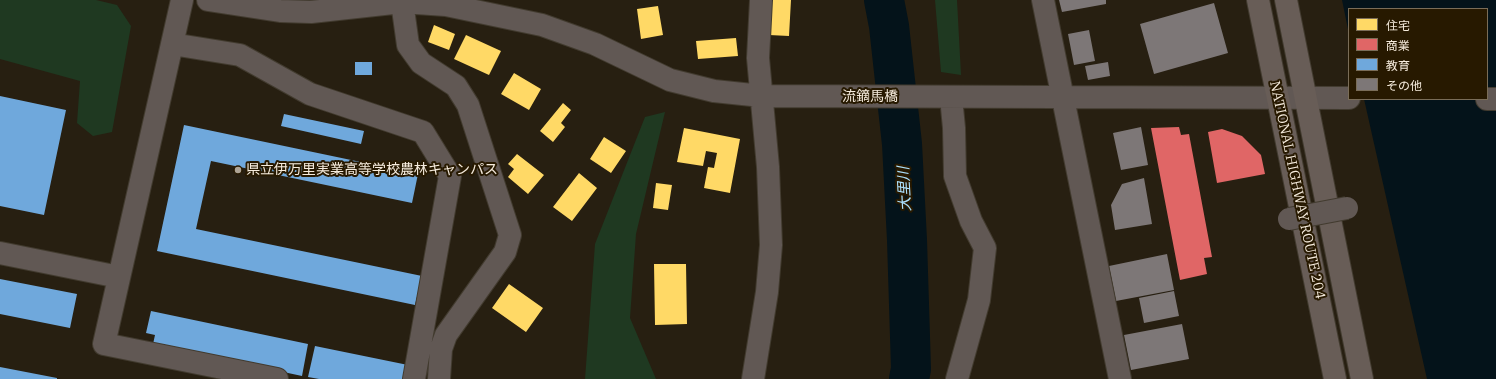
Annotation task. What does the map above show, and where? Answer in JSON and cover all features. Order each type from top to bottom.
[{"type":"highway","name":"NATIONAL HIGHWAY ROUTE 204","points":[[1258,0],[1335,379]]},
{"type":"highway","name":"NATIONAL HIGHWAY ROUTE 204","points":[[1286,0],[1362,379]]},
{"type":"street","points":[[182,0],[104,344],[277,379]]},
{"type":"street","name":"流鏑馬橋","points":[[208,0],[280,11],[311,12],[402,2],[446,5],[542,25],[595,44],[670,80],[714,91],[762,96],[1348,98]]},
{"type":"street","points":[[754,379],[767,292],[771,245],[768,167],[758,58],[761,0]]},
{"type":"street","points":[[1044,0],[1120,379]]},
{"type":"street","points":[[402,2],[408,45],[421,63],[456,86],[468,105],[510,235],[506,252],[446,335],[441,349],[438,379]]},
{"type":"street","points":[[172,44],[240,55],[310,94],[423,132],[450,176],[414,379]]},
{"type":"street","points":[[941,97],[954,128],[955,176],[971,221],[985,248],[979,300],[957,379]]},
{"type":"street","points":[[1289,219],[1347,208]]},
{"type":"street","points":[[0,252],[119,277]]},
{"type":"green space","points":[[0,0],[96,0],[117,5],[131,26],[112,132],[93,136],[77,123],[80,81],[0,59]]},
{"type":"green space","points":[[935,0],[957,0],[961,75],[941,72]]},
{"type":"green space","points":[[665,112],[636,234],[630,318],[656,379],[585,379],[595,244],[645,117]]},
{"type":"shaded area","points":[[1342,0],[1496,0],[1496,379],[1427,379],[1364,100],[1488,100],[1488,8],[1348,8],[1348,29]]},
{"type":"building: 住宅","points":[[771,0],[791,0],[789,36],[769,35]]},
{"type":"building: 住宅","points":[[658,6],[663,35],[641,39],[637,9]]},
{"type":"building: 住宅","points":[[434,25],[455,34],[449,50],[428,42]]},
{"type":"building: 住宅","points":[[466,35],[501,51],[489,75],[454,59]]},
{"type":"building: 住宅","points":[[736,38],[738,56],[698,59],[696,41]]},
{"type":"building: 住宅","points":[[514,73],[541,89],[529,110],[501,94]]},
{"type":"building: 住宅","points":[[563,103],[571,110],[561,123],[565,127],[553,142],[540,131]]},
{"type":"building: 住宅","points":[[684,128],[740,139],[730,193],[704,188],[708,167],[714,168],[717,153],[706,151],[703,166],[677,162]]},
{"type":"building: 住宅","points":[[604,137],[626,151],[611,173],[590,159]]},
{"type":"building: 住宅","points":[[517,154],[544,175],[528,194],[508,177],[514,169],[508,164]]},
{"type":"building: 住宅","points":[[579,173],[597,188],[572,221],[553,207]]},
{"type":"building: 住宅","points":[[656,183],[672,185],[668,210],[653,208]]},
{"type":"building: 住宅","points":[[654,264],[686,264],[687,324],[655,325]]},
{"type":"building: 住宅","points":[[509,284],[543,308],[526,332],[492,308]]},
{"type":"building: 商業","points":[[1179,127],[1181,135],[1189,134],[1212,257],[1204,258],[1207,274],[1180,280],[1151,128]]},
{"type":"building: 商業","points":[[1222,129],[1242,136],[1261,155],[1265,174],[1217,183],[1208,132]]},
{"type":"building: 教育","points":[[355,62],[372,62],[372,75],[355,75]]},
{"type":"building: 教育","points":[[0,96],[66,110],[44,215],[0,206]]},
{"type":"building: 教育","points":[[284,114],[364,131],[361,144],[281,126]]},
{"type":"building: 教育","points":[[184,125],[418,174],[412,203],[211,161],[196,229],[422,276],[415,305],[157,251]]},
{"type":"building: 教育","points":[[0,279],[77,294],[70,328],[0,314]]},
{"type":"building: 教育","points":[[151,311],[308,344],[302,376],[153,344],[155,335],[146,333]]},
{"type":"building: 教育","points":[[315,346],[408,365],[405,379],[319,379],[308,377]]},
{"type":"building: 教育","points":[[0,367],[57,378],[57,379],[0,379]]},
{"type":"building: その他","points":[[1059,0],[1106,0],[1106,4],[1062,12]]},
{"type":"building: その他","points":[[1214,3],[1228,53],[1154,74],[1140,24]]},
{"type":"building: その他","points":[[1089,30],[1095,61],[1074,65],[1068,34]]},
{"type":"building: その他","points":[[1108,62],[1110,76],[1088,80],[1085,66]]},
{"type":"building: その他","points":[[1141,127],[1148,165],[1121,170],[1113,133]]},
{"type":"building: その他","points":[[1144,178],[1152,224],[1115,230],[1111,205],[1122,184]]},
{"type":"building: その他","points":[[1167,254],[1174,290],[1116,301],[1109,266]]},
{"type":"building: その他","points":[[1174,291],[1179,316],[1144,323],[1139,298]]},
{"type":"building: その他","points":[[1182,324],[1189,359],[1131,370],[1124,335]]},
{"type":"waterway","name":"大里川","points":[[884,0],[889,26],[902,144],[911,369],[909,379]]},
{"type":"place","name":"県立伊万里実業高等学校農林キャンパス","points":[[238,170]]}]
